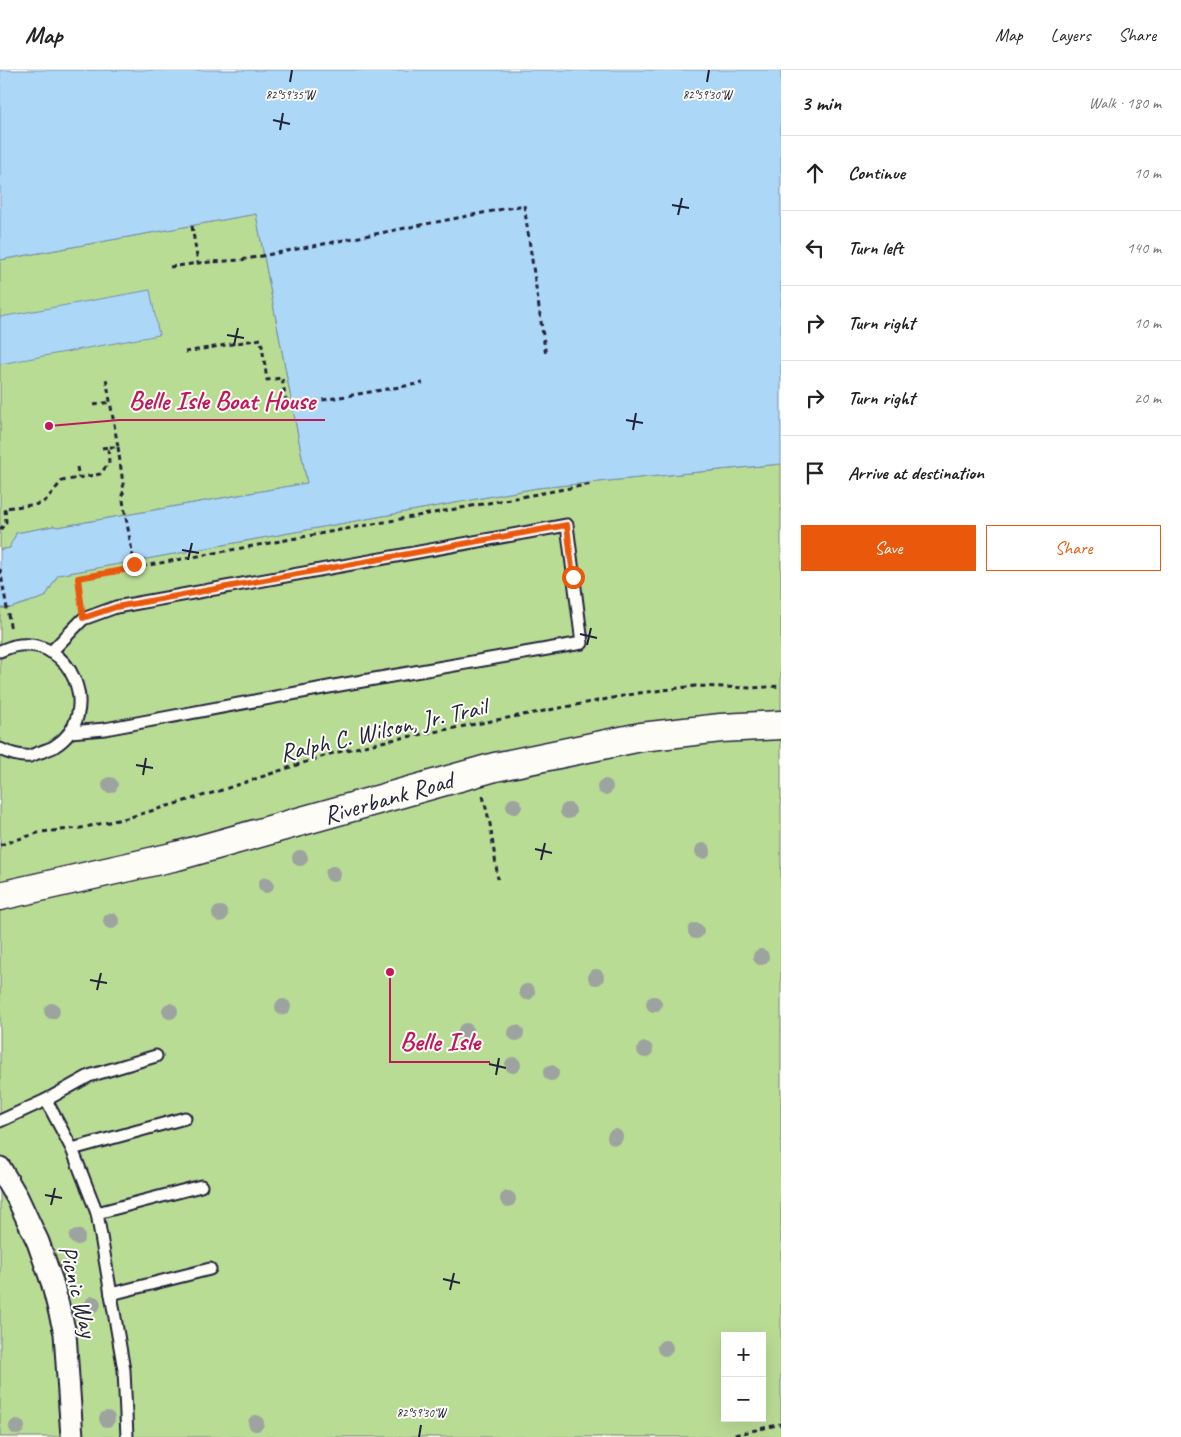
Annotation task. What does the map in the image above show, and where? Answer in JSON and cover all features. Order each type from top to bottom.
[{"type":"street","name":"Riverbank Road","points":[[0,896],[177,856],[495,767],[641,737],[781,724]]},
{"type":"street","name":"Picnic Way","points":[[0,1168],[17,1197],[38,1242],[52,1282],[65,1333],[72,1437]]},
{"type":"lane","points":[[51,652],[83,618],[116,607],[567,525],[582,643],[334,686],[105,729],[70,732]]},
{"type":"lane","points":[[0,651],[14,646],[26,645],[51,652],[65,662],[74,675],[80,696],[78,714],[70,732],[55,746],[30,756],[7,753],[0,749]]},
{"type":"lane","points":[[0,1121],[46,1100],[89,1076],[156,1056]]},
{"type":"lane","points":[[46,1100],[72,1149],[97,1213],[124,1370],[127,1437]]},
{"type":"lane","points":[[72,1149],[185,1118]]},
{"type":"lane","points":[[97,1213],[201,1186]]},
{"type":"lane","points":[[111,1294],[210,1269]]},
{"type":"path","points":[[170,267],[241,260],[524,204],[546,356]]},
{"type":"path","points":[[192,226],[198,263]]},
{"type":"path","points":[[185,352],[261,339],[267,380],[282,378],[288,406],[423,383]]},
{"type":"path","points":[[106,378],[118,446],[124,491],[122,495],[134,566]]},
{"type":"path","points":[[94,405],[110,402]]},
{"type":"path","points":[[102,448],[118,446]]},
{"type":"path","points":[[0,530],[6,522],[4,508],[40,504],[46,500],[62,481],[100,474],[109,463],[108,447]]},
{"type":"path","points":[[77,467],[79,478]]},
{"type":"path","points":[[83,618],[78,578],[134,566],[592,484]]},
{"type":"path","points":[[0,569],[8,615]]},
{"type":"path","name":"Ralph C. Wilson, Jr. Trail","points":[[0,845],[41,832],[81,828],[127,818],[219,791],[330,754],[386,741],[639,693],[696,686],[752,688],[781,686]]},
{"type":"path","points":[[477,772],[490,824],[498,879]]},
{"type":"path","points":[[726,1437],[781,1424]]},
{"type":"green space","points":[[256,214],[307,483],[16,533],[10,548],[0,550],[0,260]]},
{"type":"green space","points":[[781,464],[781,1437],[0,1437],[0,608],[10,608],[45,597],[58,575],[537,488]]},
{"type":"water","points":[[0,70],[781,70],[781,464],[537,488],[58,575],[45,597],[10,608],[0,608],[0,550],[10,548],[16,533],[307,483],[256,214],[0,260]]},
{"type":"water","points":[[150,290],[159,335],[0,364],[0,317]]},
{"type":"place","name":"Belle Isle Boat House","points":[[49,426]]},
{"type":"place","name":"Belle Isle","points":[[390,972]]},
{"type":"route","points":[[134,564],[135,568],[78,578],[83,618],[116,607],[567,525],[573,577]]}]
